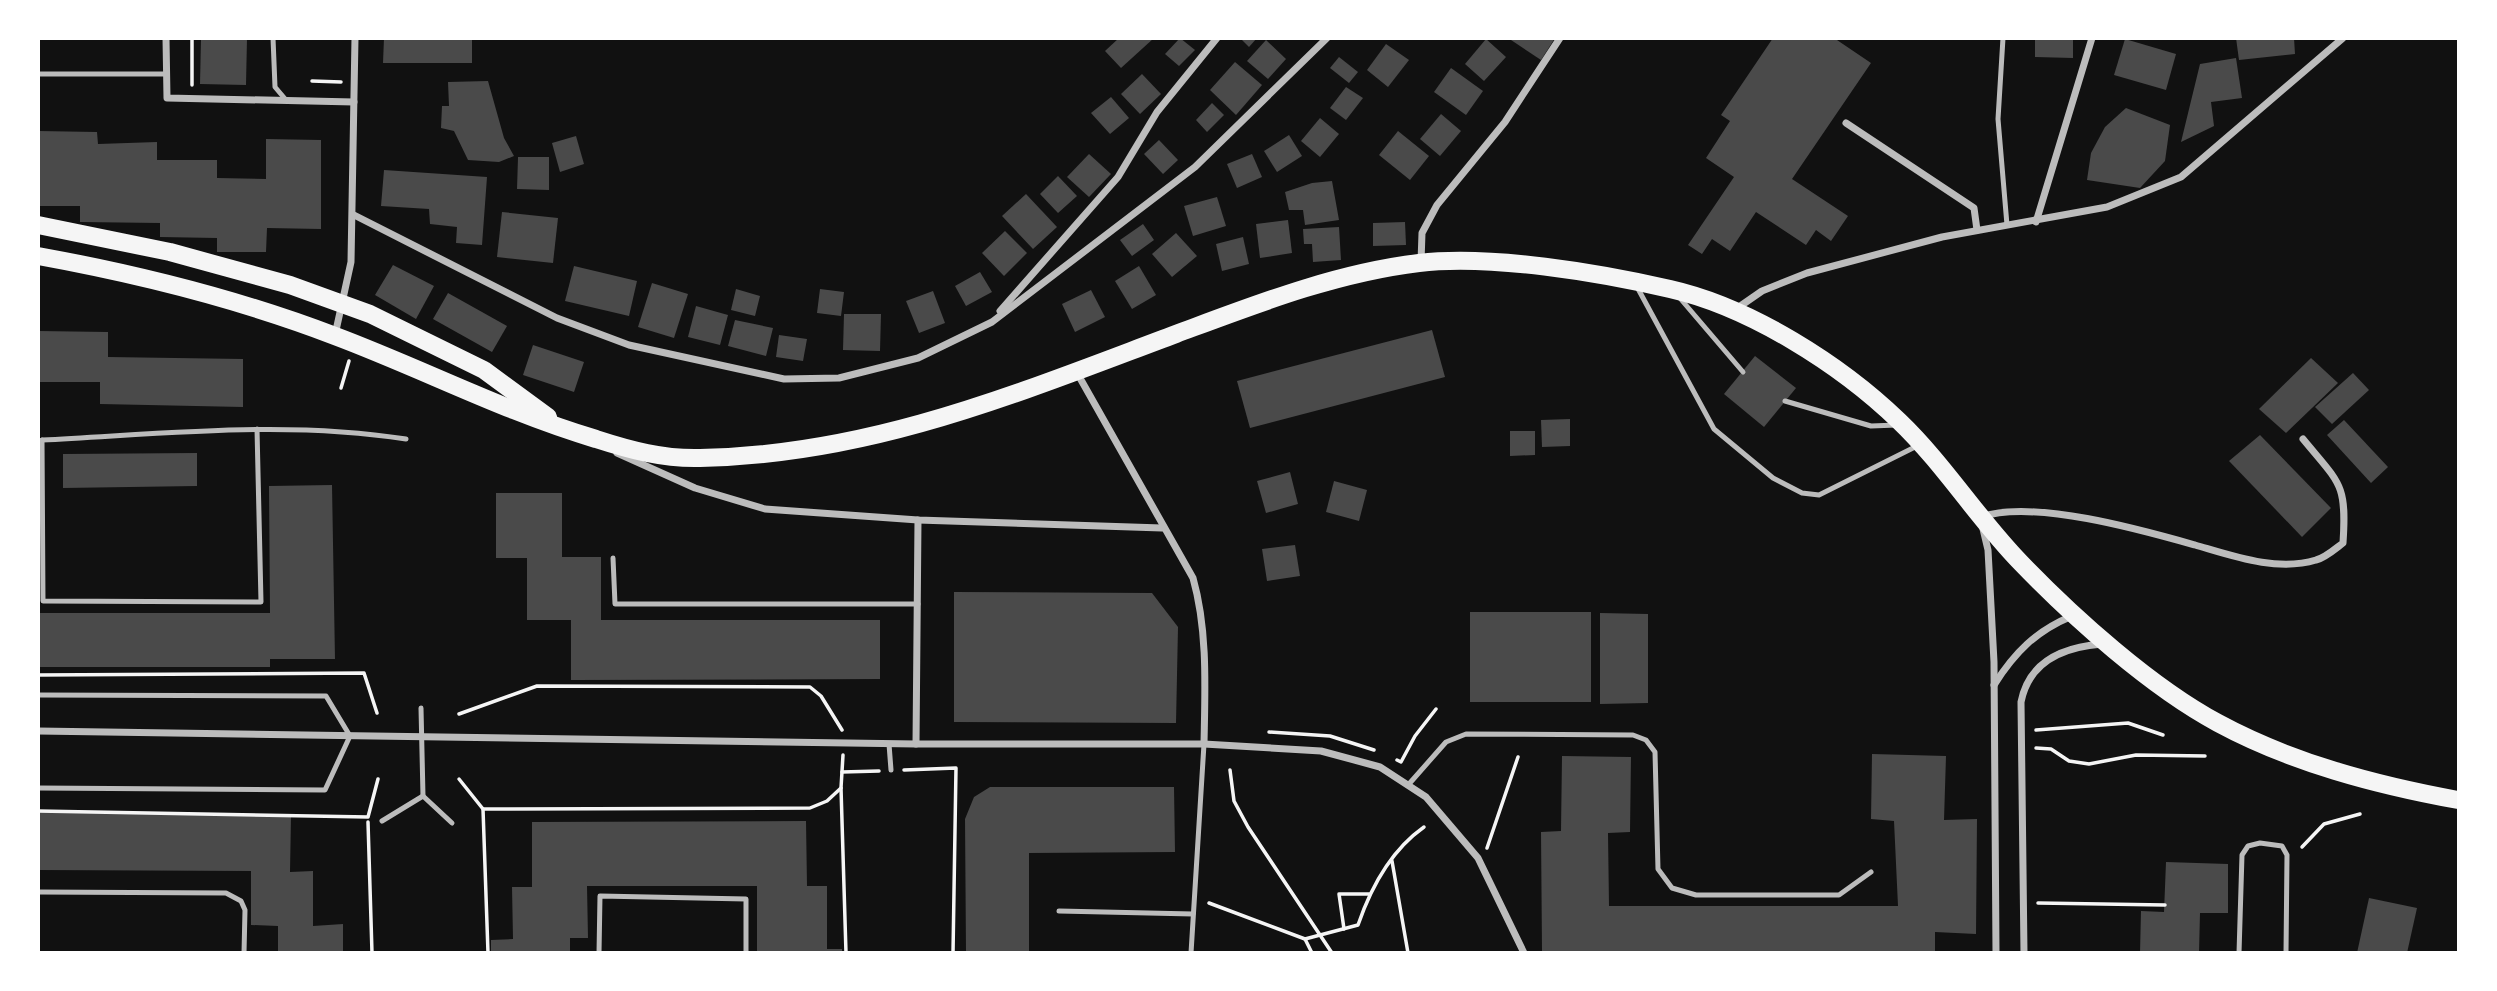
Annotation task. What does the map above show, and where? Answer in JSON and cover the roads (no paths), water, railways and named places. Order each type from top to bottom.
[{"type":"main road","points":[[38,225],[170,252],[290,285],[370,314],[484,370],[564,430]]},
{"type":"main road","points":[[38,256],[117,271],[335,336],[485,401],[564,430],[642,453],[670,457],[802,452],[897,432],[978,407],[1284,295],[1352,275],[1422,262],[1514,264],[1672,289],[1735,309],[1847,377],[1902,424],[2020,562],[2171,695],[2221,725],[2307,760],[2383,786],[2459,800]]},
{"type":"street","points":[[166,38],[167,98],[354,102]]},
{"type":"street","points":[[335,336],[349,279],[354,215],[355,38]]},
{"type":"street","points":[[992,321],[1118,177],[1157,112],[1217,38]]},
{"type":"street","points":[[354,215],[569,322],[629,345],[784,379],[839,378],[918,358],[992,321],[1195,167],[1327,38]]},
{"type":"street","points":[[1422,262],[1422,233],[1437,205],[1505,122],[1560,38]]},
{"type":"street","points":[[2036,222],[2092,38]]},
{"type":"street","points":[[1735,309],[1762,291],[1807,273],[1977,230],[2036,222],[2107,207],[2181,177],[2343,38]]},
{"type":"street","points":[[1846,123],[1974,208],[1977,230]]},
{"type":"street","points":[[1076,371],[1162,528],[1193,578],[1200,605],[1205,687],[1204,744]]},
{"type":"street","points":[[564,430],[732,501],[765,509],[918,520],[1162,528]]},
{"type":"street","points":[[1996,953],[1994,685],[1988,550],[1981,517],[2000,511],[2040,513],[2150,532],[2275,564],[2317,560],[2343,543],[2345,512],[2341,486],[2303,439]]},
{"type":"street","points":[[916,744],[918,520]]},
{"type":"street","points":[[1994,685],[2012,656],[2026,643],[2048,626],[2076,614]]},
{"type":"street","points":[[2024,953],[2021,702],[2024,686],[2039,666],[2053,656],[2067,649],[2110,643]]},
{"type":"street","points":[[38,731],[889,744],[1204,744],[1321,751],[1380,767],[1409,784],[1451,823],[1478,858],[1524,953]]},
{"type":"lane","points":[[273,38],[275,87],[286,100]]},
{"type":"lane","points":[[2003,38],[1998,119],[2007,225]]},
{"type":"lane","points":[[38,74],[166,74]]},
{"type":"lane","points":[[1634,282],[1714,429],[1773,478],[1802,493],[1819,495],[1920,445]]},
{"type":"lane","points":[[1672,289],[1743,372]]},
{"type":"lane","points":[[1785,401],[1871,426],[1902,424]]},
{"type":"lane","points":[[257,429],[261,601],[43,601],[40,440],[257,429],[362,432],[406,439]]},
{"type":"lane","points":[[613,558],[615,604],[918,604]]},
{"type":"lane","points":[[38,695],[326,696],[350,736],[325,790],[38,788]]},
{"type":"lane","points":[[421,708],[424,796],[453,823]]},
{"type":"lane","points":[[1409,784],[1446,742],[1466,734],[1633,735],[1646,740],[1655,752],[1658,869],[1672,888],[1696,895],[1839,895],[1871,872]]},
{"type":"lane","points":[[889,744],[891,770]]},
{"type":"lane","points":[[1191,953],[1204,744]]},
{"type":"lane","points":[[382,821],[424,796]]},
{"type":"lane","points":[[2239,953],[2242,856],[2248,846],[2260,843],[2283,846],[2287,856],[2286,953]]},
{"type":"lane","points":[[38,892],[226,893],[241,901],[245,910],[244,953]]},
{"type":"lane","points":[[599,953],[600,897],[746,899],[746,953]]},
{"type":"lane","points":[[1059,911],[1193,914]]}]
